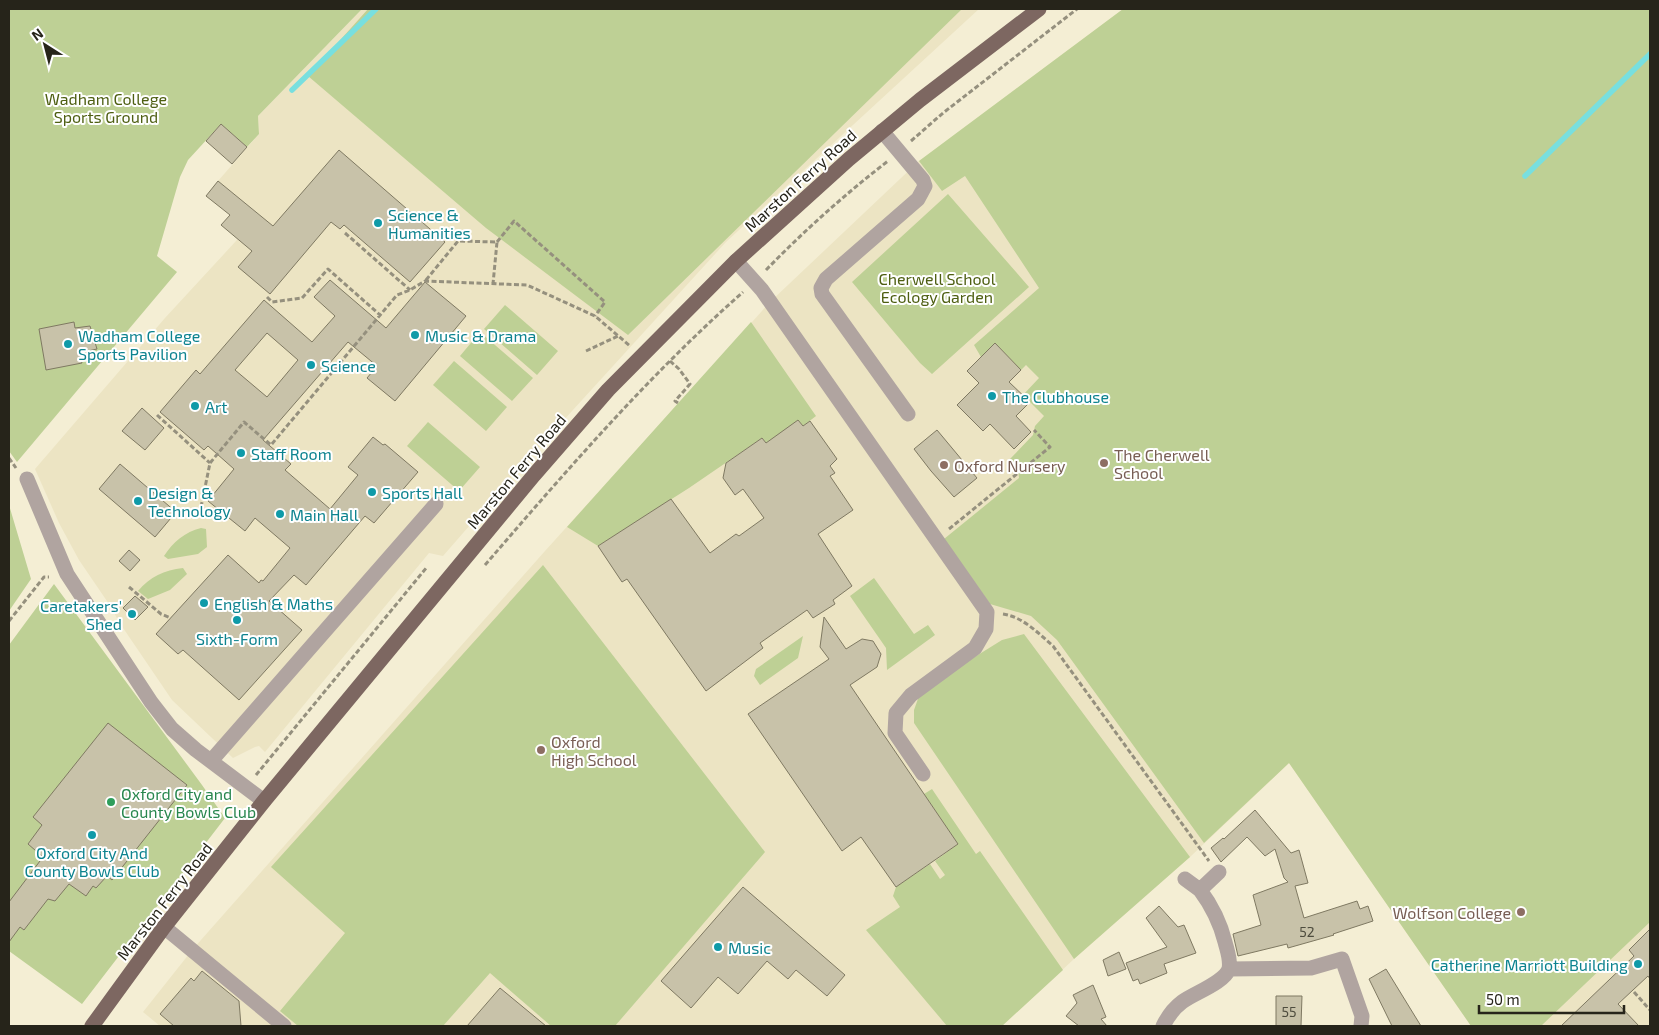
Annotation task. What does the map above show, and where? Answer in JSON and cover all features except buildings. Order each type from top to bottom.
[{"type":"main road","name":"Marston Ferry Road","points":[[92,1026],[164,927],[264,801],[411,622],[569,435],[628,370],[736,262],[882,131],[1039,9]]},
{"type":"street","points":[[882,131],[923,180],[925,186],[923,193],[918,200],[826,279],[821,288],[822,294],[908,414]]},
{"type":"street","points":[[736,262],[755,282],[987,612],[986,629],[975,648],[910,695],[896,713],[895,733],[923,774]]},
{"type":"street","points":[[27,479],[67,574],[151,702],[172,729],[264,801]]},
{"type":"street","points":[[211,761],[436,504]]},
{"type":"street","points":[[1200,890],[1218,872]]},
{"type":"street","points":[[1163,1026],[1182,1002],[1221,979],[1229,969],[1229,956],[1212,906],[1200,890],[1185,879]]},
{"type":"street","points":[[164,927],[284,1026]]},
{"type":"street","points":[[1229,969],[1311,968],[1342,959],[1362,1016],[1361,1026]]},
{"type":"path","points":[[493,284],[497,242],[514,222],[605,302],[595,316]]},
{"type":"path","points":[[345,233],[410,290]]},
{"type":"path","points":[[201,507],[210,464],[244,422],[271,445],[397,295],[425,281],[458,242],[497,242]]},
{"type":"path","points":[[267,297],[272,302],[302,298],[328,269],[380,315]]},
{"type":"path","points":[[425,281],[527,285],[595,316],[630,346]]},
{"type":"path","points":[[485,565],[574,462],[670,361],[710,321],[755,282]]},
{"type":"path","points":[[586,351],[618,336]]},
{"type":"path","points":[[670,361],[679,369],[690,384],[675,401],[678,403]]},
{"type":"path","points":[[157,416],[210,464]]},
{"type":"path","points":[[936,538],[1050,447],[1034,430]]},
{"type":"path","points":[[254,777],[427,567]]},
{"type":"path","points":[[9,621],[44,578],[67,574]]},
{"type":"path","points":[[129,587],[161,614],[171,618]]},
{"type":"path","points":[[987,612],[1013,616],[1053,646],[1199,848]]},
{"type":"path","points":[[1634,992],[1650,1010]]},
{"type":"shaded area","points":[[362,9],[979,9],[726,242],[511,478],[443,556],[429,553],[265,752],[259,746],[233,758],[172,700],[79,560],[59,523],[35,469],[165,318],[260,215],[218,181],[259,134],[258,116]]},
{"type":"shaded area","name":"The Cherwell School","points":[[1123,9],[1650,798],[1650,1026],[1471,1026],[1289,763],[1190,857],[1074,959],[1002,1026],[160,1026],[143,1012],[193,949],[545,551],[770,302],[919,161]]},
{"type":"green space","name":"Wadham College Sports Ground","points":[[9,9],[362,9],[258,116],[259,134],[247,147],[221,124],[188,160],[180,177],[157,256],[177,272],[17,462],[9,451]]},
{"type":"green space","points":[[368,9],[962,9],[628,335],[486,228],[308,76]]},
{"type":"green space","points":[[1123,9],[1650,9],[1650,922],[1541,1026],[1471,1026],[1289,763],[1204,843],[1057,640],[1031,616],[990,604],[944,539],[1019,478],[1018,469],[1010,459],[1033,435],[1035,426],[1044,416],[1023,395],[1039,378],[1026,365],[1021,370],[995,343],[981,357],[974,345],[1039,288],[965,176],[942,191],[919,161]]},
{"type":"green space","name":"Cherwell School Ecology Garden","points":[[948,194],[1029,287],[932,374],[920,363],[852,282]]},
{"type":"green space","points":[[505,305],[558,351],[537,375],[484,329]]},
{"type":"green space","points":[[751,322],[816,416],[803,426],[798,420],[770,448],[762,438],[689,488],[598,546],[567,527]]},
{"type":"green space","points":[[480,332],[533,378],[512,401],[460,356]]},
{"type":"green space","points":[[454,361],[507,407],[486,431],[433,385]]},
{"type":"green space","points":[[428,422],[480,467],[459,491],[407,446]]},
{"type":"green space","points":[[9,505],[31,579],[9,611]]},
{"type":"green space","points":[[201,528],[206,529],[207,547],[198,554],[168,559],[164,556],[180,538]]},
{"type":"green space","name":"Oxford High School","points":[[543,565],[765,852],[615,1026],[551,1026],[490,973],[443,1026],[298,1026],[280,1011],[345,933],[271,867]]},
{"type":"green space","points":[[183,568],[187,574],[170,590],[148,599],[138,591],[158,575],[170,570]]},
{"type":"green space","points":[[874,578],[914,634],[928,625],[935,635],[887,670],[886,648],[850,596]]},
{"type":"green space","name":"Oxford City and County Bowls Club","points":[[54,584],[225,818],[82,1004],[9,951],[9,645]]},
{"type":"green space","points":[[1024,634],[1190,857],[1074,959],[914,723],[914,710],[919,696],[1002,640]]},
{"type":"green space","points":[[803,636],[798,658],[760,685],[754,676],[756,669]]},
{"type":"green space","points":[[932,789],[976,854],[980,851],[1063,970],[1002,1026],[947,1026],[866,930],[900,907],[893,896],[896,887],[930,864],[940,879],[945,875],[935,861],[958,844],[924,794]]},
{"type":"waterway","points":[[292,90],[376,9]]},
{"type":"waterway","points":[[1525,176],[1650,54]]},
{"type":"place","name":"Science & Humanities","points":[[378,223]]},
{"type":"place","name":"Music & Drama","points":[[415,335]]},
{"type":"place","name":"Wadham College Sports Pavilion","points":[[68,344]]},
{"type":"place","name":"Science","points":[[311,365]]},
{"type":"place","name":"The Clubhouse","points":[[992,396]]},
{"type":"place","name":"Art","points":[[195,406]]},
{"type":"place","name":"Staff Room","points":[[241,453]]},
{"type":"place","name":"The Cherwell School","points":[[1104,463]]},
{"type":"place","name":"Oxford Nursery","points":[[944,465]]},
{"type":"place","name":"Sports Hall","points":[[372,492]]},
{"type":"place","name":"Design & Technology","points":[[138,501]]},
{"type":"place","name":"Main Hall","points":[[280,514]]},
{"type":"place","name":"English & Maths","points":[[204,603]]},
{"type":"place","name":"Caretakers' Shed","points":[[132,614]]},
{"type":"place","name":"Sixth-Form","points":[[237,620]]},
{"type":"place","name":"Oxford High School","points":[[541,750]]},
{"type":"place","name":"Oxford City and County Bowls Club","points":[[111,802]]},
{"type":"place","name":"Oxford City And County Bowls Club","points":[[92,835]]},
{"type":"place","name":"Wolfson College","points":[[1521,912]]},
{"type":"place","name":"Music","points":[[718,947]]},
{"type":"place","name":"Catherine Marriott Building","points":[[1638,964]]}]
